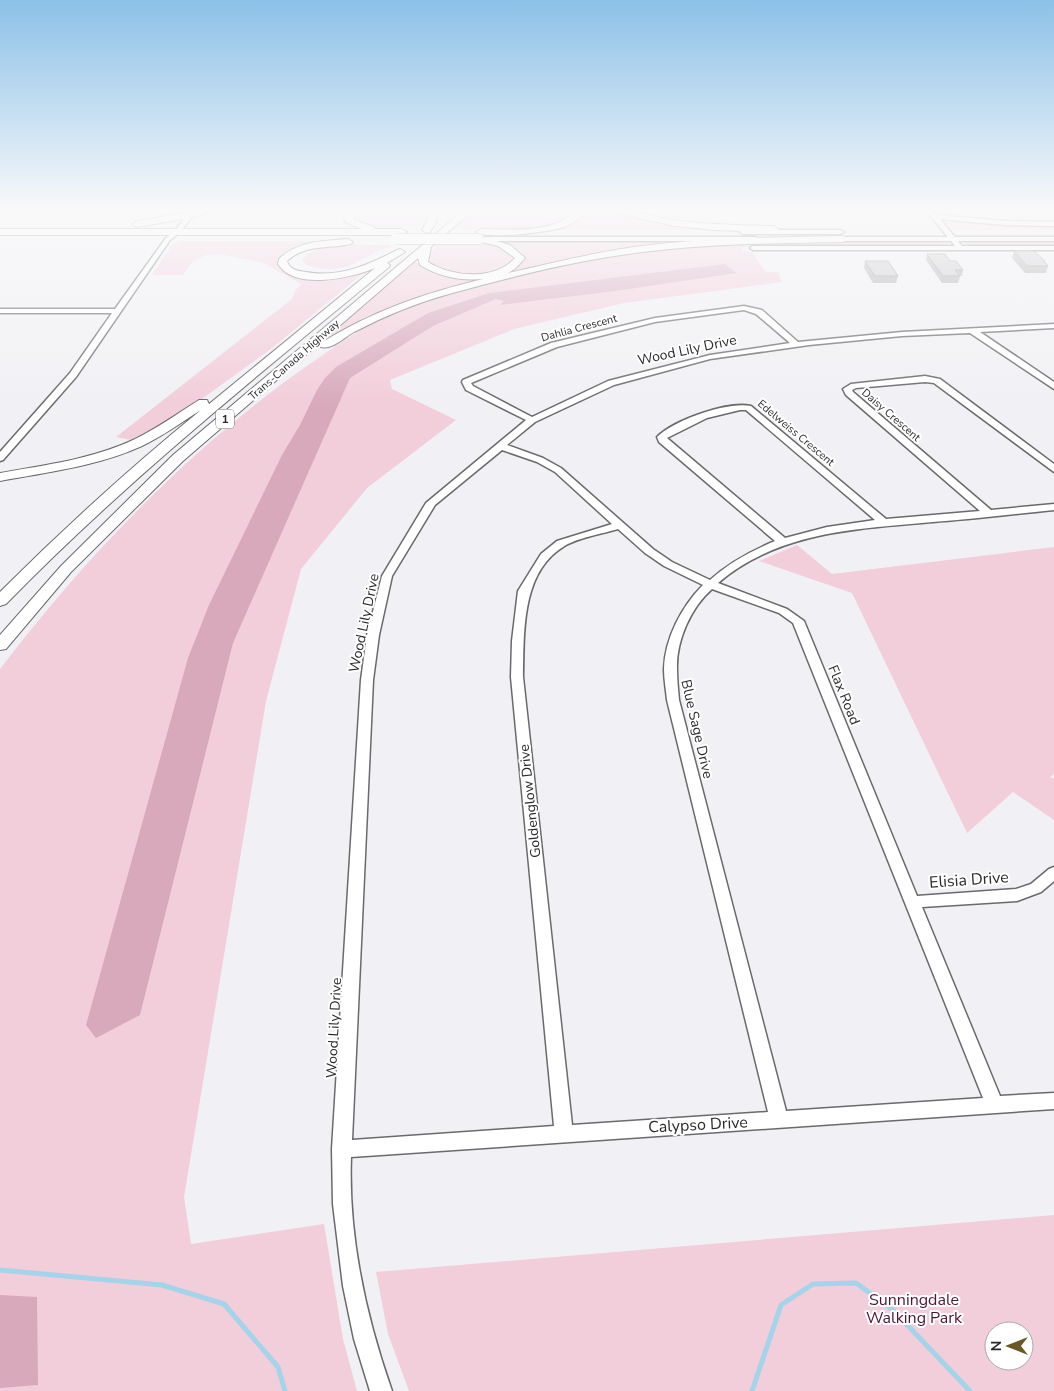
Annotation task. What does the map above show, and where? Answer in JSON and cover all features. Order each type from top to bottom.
[{"type":"highway","points":[[302,275],[335,277],[343,275]]},
{"type":"highway","name":"Trans-Canada Highway","points":[[0,601],[77,525],[156,455],[373,275]]},
{"type":"highway","name":"Trans-Canada Highway","points":[[0,645],[66,569],[178,458],[392,275]]},
{"type":"highway","points":[[451,275],[482,275]]},
{"type":"highway","points":[[247,400],[347,330],[407,303],[454,288],[513,275]]},
{"type":"highway","points":[[0,477],[107,454],[137,443],[192,411],[286,347]]},
{"type":"street","points":[[0,458],[74,375],[144,275]]},
{"type":"street","name":"Dahlia Crescent","points":[[532,420],[469,388],[466,382],[554,345],[655,320],[744,308],[760,312],[797,345]]},
{"type":"street","points":[[0,311],[119,311]]},
{"type":"street","name":"Wood Lily Drive","points":[[381,1391],[362,1331],[352,1283],[342,1209],[341,1149],[348,1057],[367,680],[373,635],[385,581],[431,503],[532,420],[616,381],[705,358],[797,345],[971,330],[1054,326]]},
{"type":"street","points":[[971,330],[1054,386]]},
{"type":"street","name":"Daisy Crescent","points":[[989,514],[849,394],[847,389],[925,379],[937,381],[1054,469]]},
{"type":"street","name":"Edelweiss Crescent","points":[[784,542],[664,442],[662,437],[694,420],[735,407],[748,408],[884,523]]},
{"type":"street","name":"Flax Road","points":[[500,446],[534,458],[554,468],[658,558],[710,584],[783,611],[798,621],[995,1105]]},
{"type":"street","name":"Blue Sage Drive","points":[[779,1120],[671,688],[670,655],[679,628],[690,608],[710,584],[743,560],[784,542],[826,530],[1054,507]]},
{"type":"street","name":"Goldenglow Drive","points":[[564,1132],[517,677],[518,641],[526,585],[546,554],[561,543],[619,526]]},
{"type":"street","name":"Elisia Drive","points":[[911,902],[1017,895],[1036,888],[1054,873]]},
{"type":"street","name":"Calypso Drive","points":[[341,1149],[564,1132],[779,1120],[1054,1101]]},
{"type":"green space","points":[[285,275],[361,275],[271,349],[188,409],[156,429],[131,440],[116,437],[292,299],[295,291],[301,284]]},
{"type":"green space","points":[[399,275],[508,275],[420,296],[365,317],[315,348]]},
{"type":"green space","points":[[526,275],[779,275],[782,282],[624,303],[514,329],[390,380],[392,389],[456,420],[367,488],[301,569],[266,701],[184,1197],[191,1244],[324,1224],[343,1339],[357,1391],[0,1391],[0,669],[69,584],[144,504],[224,430],[267,396],[311,363],[362,329],[384,317],[409,306]]},
{"type":"green space","points":[[797,545],[832,574],[1054,547],[1054,774],[1050,777],[1054,779],[1054,820],[1013,792],[967,833],[852,593],[759,561]]},
{"type":"green space","name":"Sunningdale Walking Park","points":[[1054,1215],[1054,1391],[409,1391],[388,1334],[376,1272]]},
{"type":"shaded area","points":[[636,275],[724,275],[500,305],[504,301],[496,299],[433,326],[350,378],[233,643],[140,1015],[96,1038],[86,1025],[188,658],[209,605],[282,455],[300,425],[317,390],[336,367],[428,313],[489,293]]},
{"type":"shaded area","points":[[0,1295],[37,1297],[38,1385],[0,1388]]},
{"type":"building","points":[[874,275],[898,276],[875,276]]},
{"type":"building","points":[[942,275],[960,276],[943,276]]},
{"type":"waterway","points":[[0,1270],[162,1285],[224,1304],[278,1367],[285,1391]]},
{"type":"waterway","points":[[752,1391],[781,1305],[813,1284],[856,1283],[893,1310],[970,1391]]}]
